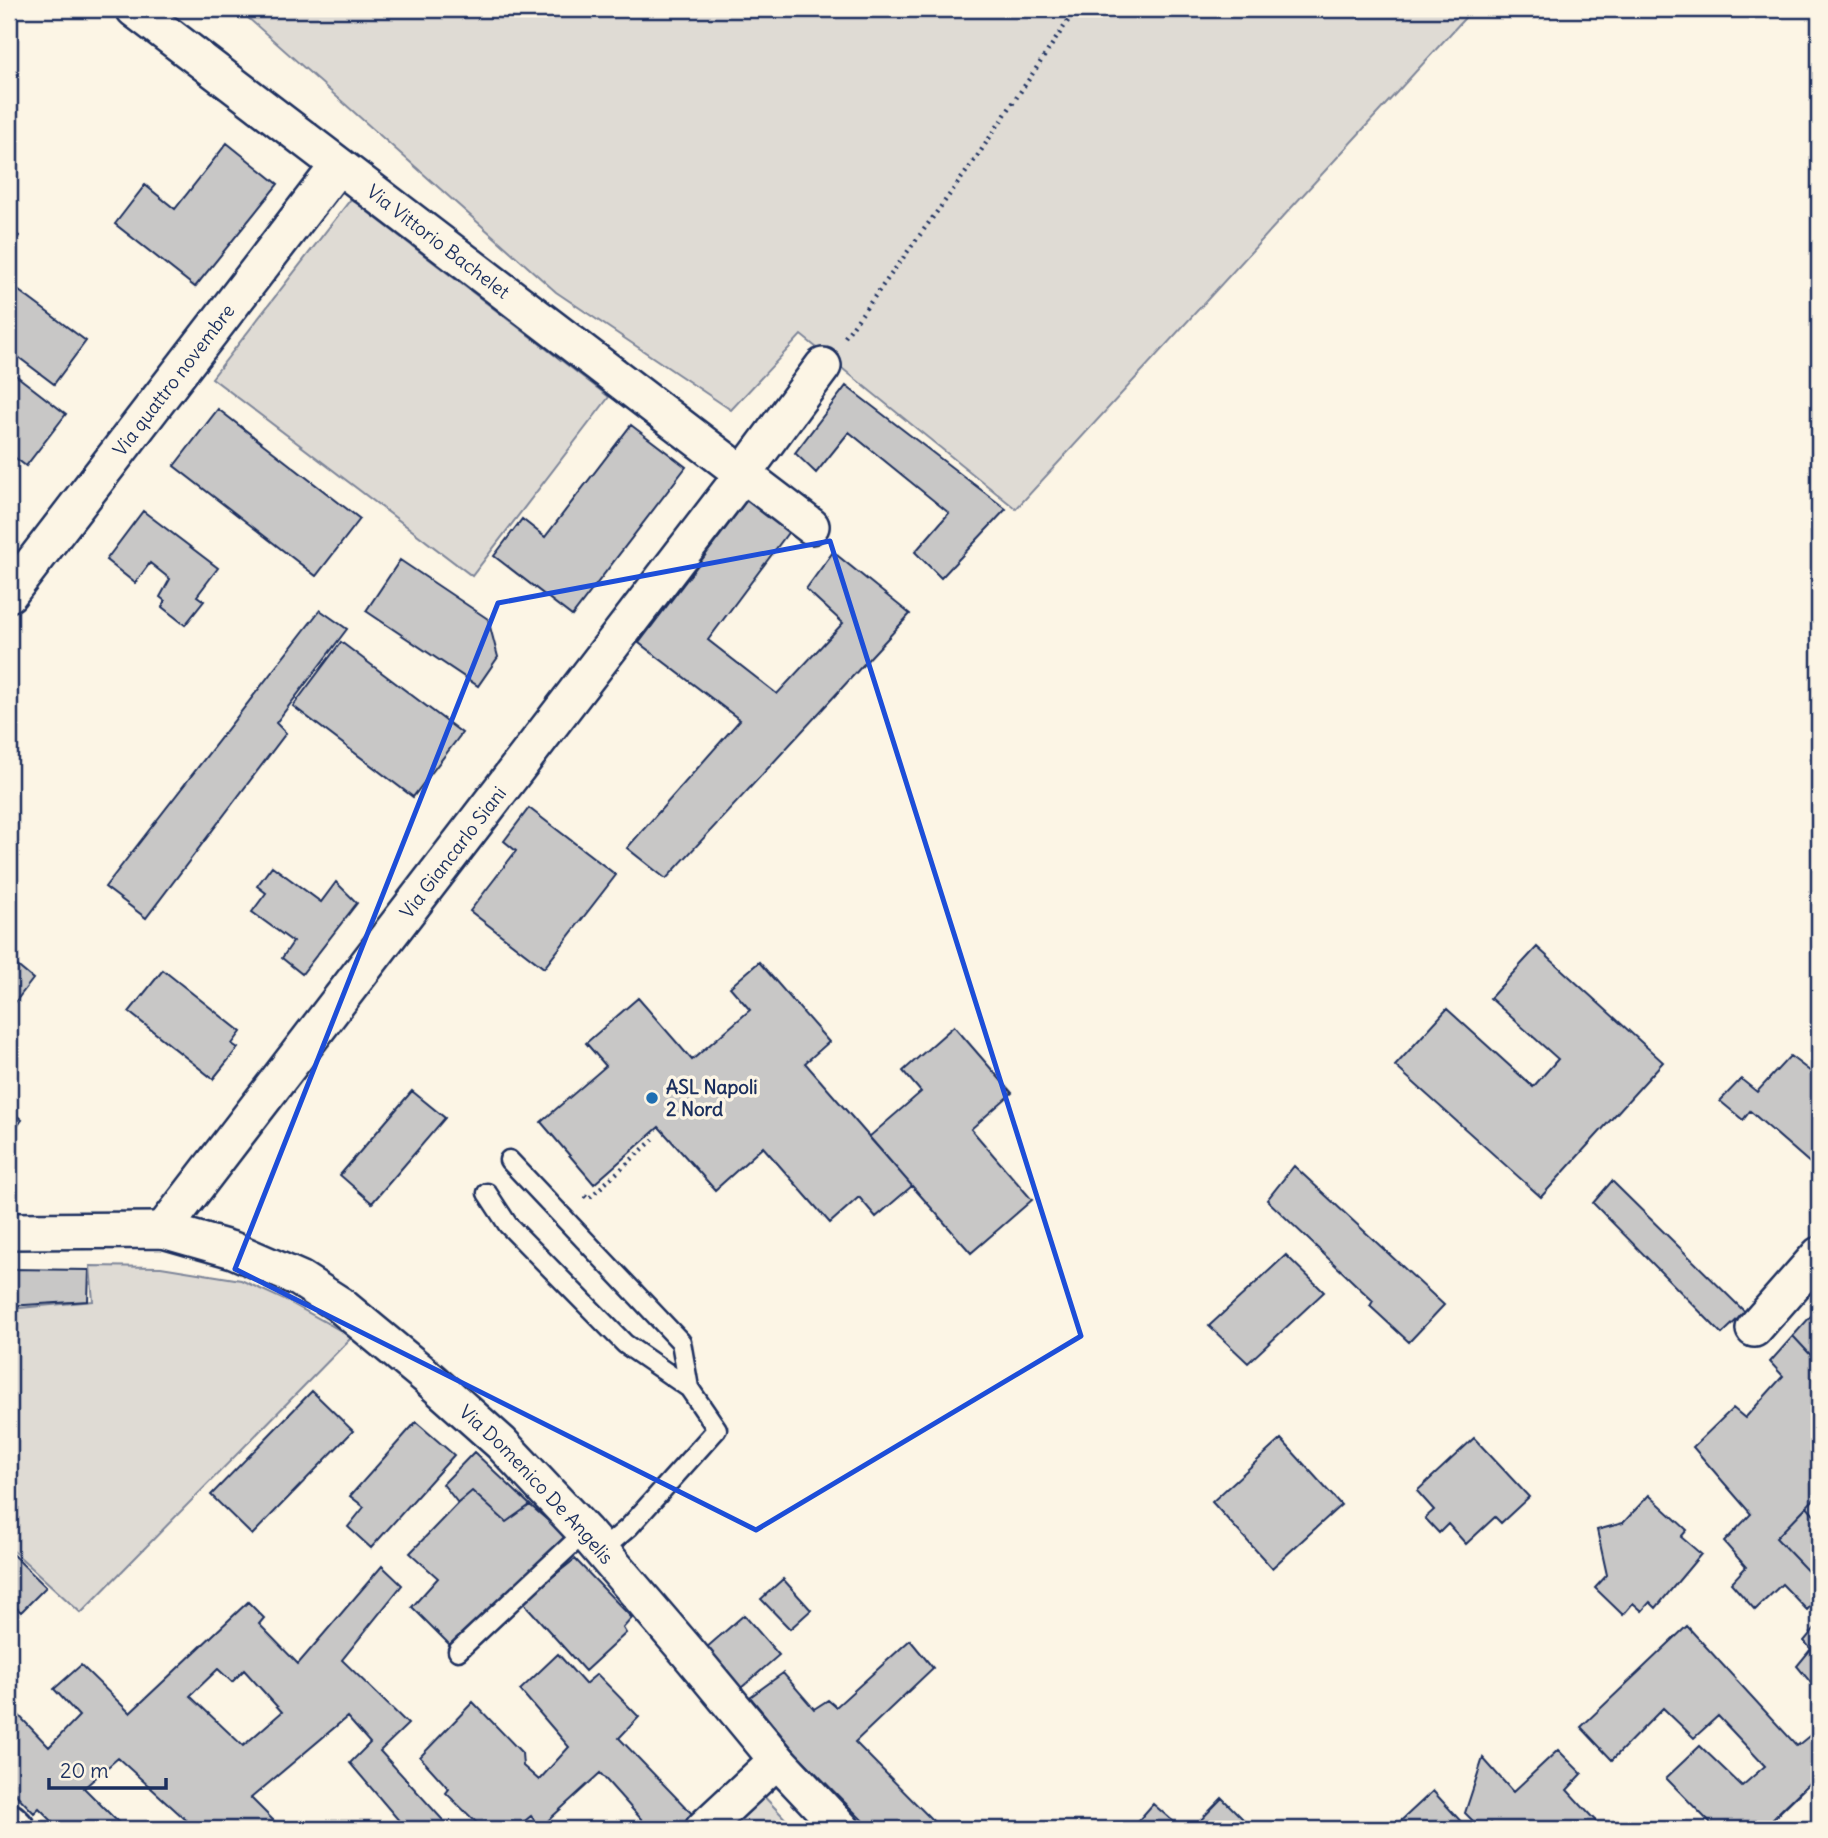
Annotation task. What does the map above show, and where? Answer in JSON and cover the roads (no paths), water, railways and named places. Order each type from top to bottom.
[{"type":"street","name":"Via Vittorio Bachelet","points":[[134,9],[811,526]]},
{"type":"street","name":"Via quattro novembre","points":[[9,594],[338,166]]},
{"type":"street","name":"Via Giancarlo Siani","points":[[163,1230],[823,366]]},
{"type":"street","name":"Via Domenico De Angelis","points":[[9,1231],[163,1230],[233,1250],[300,1279],[339,1304],[501,1443],[593,1542],[777,1760],[842,1829]]},
{"type":"street","points":[[1754,1329],[1819,1255]]},
{"type":"street","points":[[703,1829],[777,1760]]},
{"type":"street","points":[[1789,1829],[1819,1800]]},
{"type":"street","points":[[9,1823],[15,1829]]},
{"type":"lane","points":[[509,1160],[681,1342],[689,1388]]},
{"type":"lane","points":[[457,1651],[593,1542],[629,1527],[717,1429],[689,1388],[625,1344],[508,1225],[487,1193]]},
{"type":"place","name":"ASL Napoli 2 Nord","points":[[652,1098]]}]
